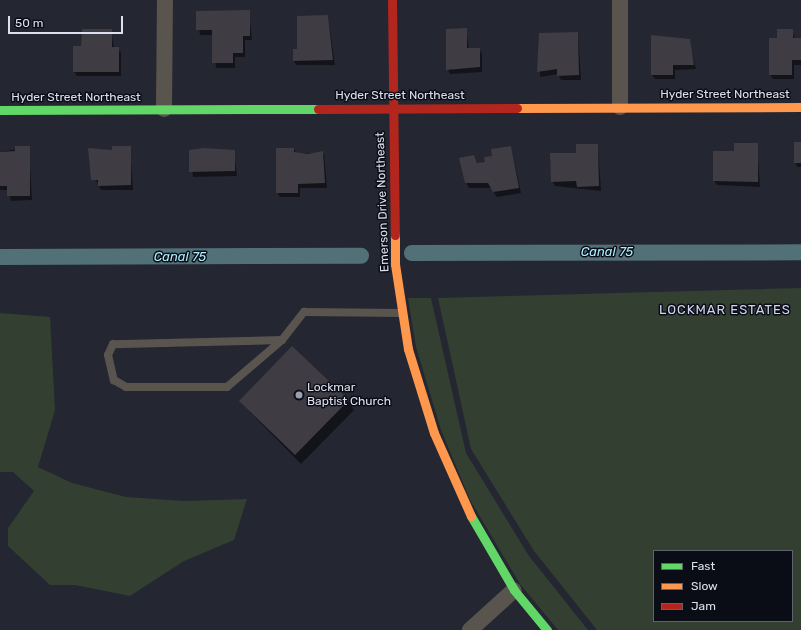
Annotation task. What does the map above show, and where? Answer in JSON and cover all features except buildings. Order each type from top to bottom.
[{"type":"street","points":[[164,109],[165,0]]},
{"type":"street","name":"Emerson Drive Northeast","points":[[392,0],[392,108],[395,264],[408,349],[434,433],[464,504],[514,590],[547,630]]},
{"type":"street","points":[[620,0],[620,107]]},
{"type":"street","name":"Hyder Street Northeast","points":[[0,110],[801,107]]},
{"type":"street","points":[[470,630],[514,590]]},
{"type":"lane","points":[[282,340],[113,344],[108,355],[114,380],[126,387],[227,387],[282,340],[304,312],[403,313]]},
{"type":"green space","points":[[801,288],[801,630],[597,630],[534,551],[471,449],[438,298]]},
{"type":"green space","points":[[408,298],[431,298],[466,453],[529,556],[588,630],[558,630],[520,584],[470,500],[441,430],[416,347]]},
{"type":"green space","points":[[0,313],[50,317],[55,410],[38,467],[72,483],[126,497],[184,501],[247,499],[234,540],[184,561],[130,596],[75,585],[50,585],[8,546],[8,528],[34,491],[13,472],[0,472]]},
{"type":"waterway","name":"Canal 75","points":[[412,253],[801,252]]},
{"type":"waterway","name":"Canal 75","points":[[0,257],[361,256]]},
{"type":"traffic: fast","points":[[0,110],[318,109]]},
{"type":"traffic: fast","points":[[471,516],[514,590],[547,630]]},
{"type":"traffic: slow","points":[[517,108],[801,107]]},
{"type":"traffic: slow","points":[[395,235],[395,264],[408,349],[434,433],[471,516]]},
{"type":"traffic: jam","points":[[392,0],[395,235]]},
{"type":"traffic: jam","points":[[318,109],[517,108]]},
{"type":"place","name":"Lockmar Baptist Church","points":[[299,395]]},
{"type":"district","name":"LOCKMAR ESTATES","points":[[725,310]]}]
